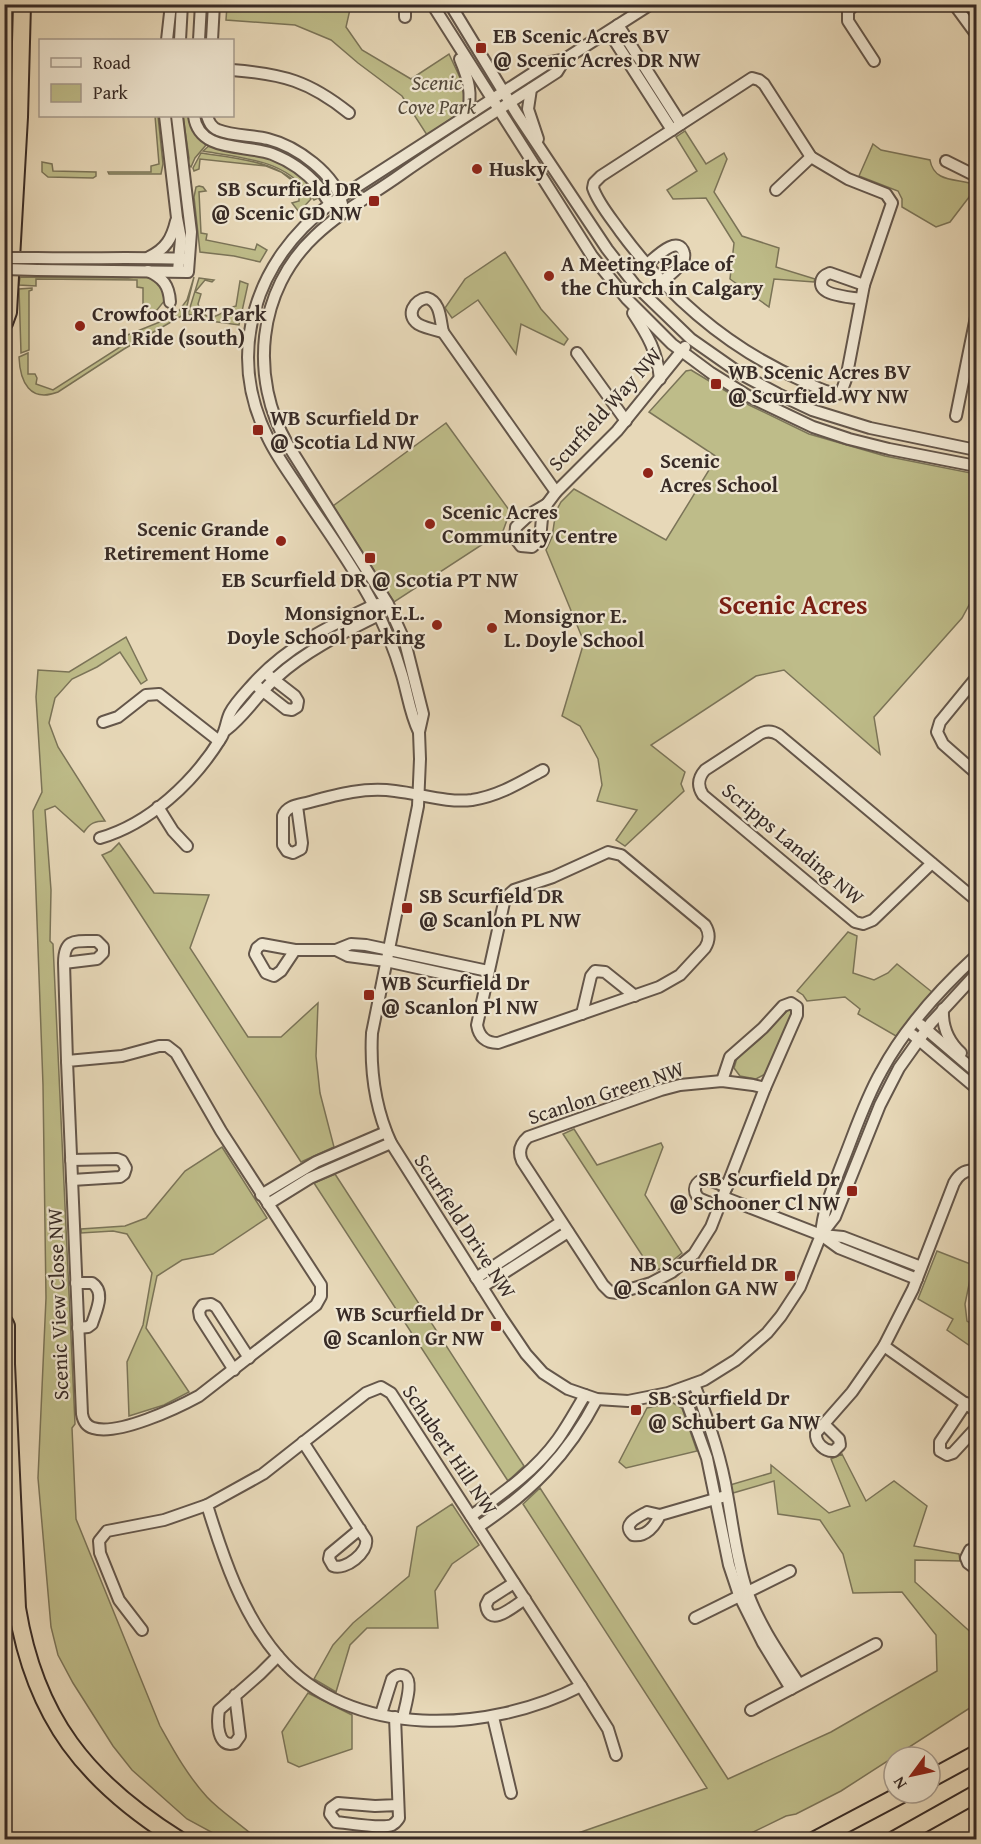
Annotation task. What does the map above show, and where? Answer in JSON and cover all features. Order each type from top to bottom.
[{"type":"highway","points":[[4,323],[8,312],[12,247],[22,4]]},
{"type":"highway","points":[[21,59],[29,4]]},
{"type":"highway","points":[[4,1322],[6,1326],[6,1376],[17,1608],[28,1659],[49,1709],[66,1738],[86,1765],[129,1806],[179,1839]]},
{"type":"highway","points":[[942,1773],[976,1752]]},
{"type":"highway","points":[[894,1839],[976,1794]]},
{"type":"highway","points":[[815,1839],[882,1804]]},
{"type":"street","points":[[167,39],[171,4]]},
{"type":"street","points":[[180,39],[182,4]]},
{"type":"street","points":[[199,39],[201,4]]},
{"type":"street","points":[[212,39],[214,4]]},
{"type":"street","points":[[405,4],[405,17]]},
{"type":"street","points":[[432,4],[592,256],[627,299],[657,330],[711,373],[748,396],[813,427],[889,449],[976,466]]},
{"type":"street","points":[[450,4],[539,148],[619,266],[657,308],[691,339],[750,379],[812,410],[870,428],[976,450]]},
{"type":"street","points":[[566,59],[651,4]]},
{"type":"street","points":[[855,4],[848,11],[848,21],[874,61]]},
{"type":"street","points":[[954,4],[976,34]]},
{"type":"street","points":[[618,25],[676,127]]},
{"type":"street","points":[[609,32],[676,127]]},
{"type":"street","points":[[451,36],[464,68],[470,92],[471,100],[467,114]]},
{"type":"street","name":"Scurfield Drive NW","points":[[419,732],[413,719],[397,657],[374,605],[273,448],[258,416],[249,372],[249,339],[259,296],[274,263],[298,232],[340,197],[467,114],[550,62],[566,59]]},
{"type":"street","name":"Scurfield Drive NW","points":[[566,59],[557,72],[344,213],[314,237],[288,269],[272,303],[266,327],[264,374],[270,406],[283,435],[388,604],[405,642],[423,714],[419,732],[419,795],[374,1024],[371,1051],[375,1094],[388,1138],[479,1283],[532,1362],[560,1384],[597,1399],[628,1401],[682,1389],[721,1371],[736,1360],[767,1333],[786,1310],[800,1287],[821,1235],[835,1217],[889,1086],[918,1040],[976,974]]},
{"type":"street","points":[[234,70],[290,78],[321,92],[349,113]]},
{"type":"street","points":[[748,79],[756,79],[764,84],[811,157],[848,179],[886,194],[891,200],[892,207],[864,285],[846,379],[842,390],[835,394],[794,378],[743,350],[700,318],[646,265],[595,194],[594,183],[601,176],[748,79]]},
{"type":"street","points":[[531,89],[528,108],[538,137],[539,148]]},
{"type":"street","points":[[165,117],[177,218],[185,259]]},
{"type":"street","points":[[4,269],[183,272],[190,221],[177,117]]},
{"type":"street","points":[[194,117],[200,131],[210,141],[265,152],[294,164],[311,179],[330,204],[344,213]]},
{"type":"street","points":[[207,117],[211,125],[219,130],[267,139],[302,154],[322,172],[340,197],[344,213]]},
{"type":"street","points":[[776,190],[811,157]]},
{"type":"street","points":[[946,161],[976,176]]},
{"type":"street","points":[[148,257],[168,244],[177,218]]},
{"type":"street","points":[[646,265],[670,246],[682,249],[685,255],[683,262],[662,282]]},
{"type":"street","points":[[4,258],[185,259]]},
{"type":"street","points":[[148,271],[161,278],[167,286],[170,302]]},
{"type":"street","points":[[861,299],[827,292],[822,288],[821,282],[824,276],[830,273],[864,285]]},
{"type":"street","points":[[627,299],[631,310],[654,348],[660,379]]},
{"type":"street","points":[[956,416],[976,317]]},
{"type":"street","points":[[443,332],[556,492]]},
{"type":"street","name":"Scurfield Way NW","points":[[547,504],[626,420],[691,339]]},
{"type":"street","points":[[578,353],[626,420]]},
{"type":"street","points":[[296,483],[309,476]]},
{"type":"street","points":[[226,730],[229,714],[253,683],[301,643],[374,605],[388,604]]},
{"type":"street","points":[[100,838],[124,829],[181,789],[226,730],[238,721],[274,679],[306,653],[379,615],[388,604]]},
{"type":"street","points":[[253,683],[286,709],[292,710],[297,707],[298,701],[295,696],[264,672]]},
{"type":"street","points":[[976,678],[940,722],[937,732],[940,742],[976,773]]},
{"type":"street","points":[[103,722],[118,717],[146,695],[159,694],[219,741]]},
{"type":"street","name":"Scripps Landing NW","points":[[932,863],[873,920],[863,924],[855,922],[703,795],[699,787],[700,776],[705,770],[760,734],[766,731],[776,732],[932,863],[976,900]]},
{"type":"street","points":[[297,806],[359,790],[394,791],[452,800],[470,800],[505,790],[543,770]]},
{"type":"street","points":[[158,807],[173,831],[187,846]]},
{"type":"street","points":[[614,852],[621,855],[705,925],[709,934],[705,948],[680,975],[659,987],[498,1043],[487,1042],[480,1036],[477,1025],[488,971],[503,902],[507,895],[514,890],[553,877],[604,853],[614,852]]},
{"type":"street","points":[[295,950],[336,950],[351,944],[486,983]]},
{"type":"street","points":[[387,956],[488,971]]},
{"type":"street","name":"Scurfield Drive NW","points":[[821,1235],[823,1215],[866,1104],[883,1068],[916,1021],[976,956]]},
{"type":"street","points":[[64,963],[67,1061]]},
{"type":"street","points":[[582,1014],[591,976],[596,971],[605,972],[635,996]]},
{"type":"street","name":"Scanlon Green NW","points":[[722,1081],[730,1056],[763,1028],[783,1006],[791,1003],[797,1007],[797,1015],[765,1088],[706,1238],[687,1261],[661,1278],[618,1293],[610,1292],[603,1285],[520,1158],[519,1151],[525,1139],[671,1088],[722,1081],[765,1088]]},
{"type":"street","points":[[943,1009],[944,1028],[949,1038],[976,1070]]},
{"type":"street","points":[[916,1021],[976,1070]]},
{"type":"street","points":[[908,1031],[976,1088]]},
{"type":"street","name":"Scenic View Close NW","points":[[159,1046],[171,1048],[261,1195],[321,1285],[321,1296],[316,1305],[199,1396],[164,1414],[124,1426],[93,1428],[86,1424],[82,1414],[71,1160],[67,1061],[122,1056],[159,1046]]},
{"type":"street","points":[[261,1195],[302,1169],[388,1138]]},
{"type":"street","points":[[268,1204],[310,1178],[388,1138]]},
{"type":"street","points":[[71,1160],[117,1159],[122,1161],[126,1168],[120,1178],[72,1180]]},
{"type":"street","points":[[824,1424],[852,1392],[898,1322],[957,1179],[966,1171],[976,1171]]},
{"type":"street","points":[[723,1196],[821,1235],[839,1248],[917,1279]]},
{"type":"street","points":[[479,1283],[565,1227]]},
{"type":"street","points":[[821,1235],[843,1237],[921,1267]]},
{"type":"street","points":[[76,1283],[92,1283],[99,1289],[100,1295],[92,1324],[78,1328]]},
{"type":"street","points":[[234,1370],[200,1317],[199,1311],[203,1305],[211,1304],[216,1307],[249,1358]]},
{"type":"street","points":[[884,1346],[976,1411]]},
{"type":"street","points":[[694,1384],[715,1443],[728,1495],[730,1547]]},
{"type":"street","name":"Schubert Hill NW","points":[[142,1630],[119,1600],[100,1552],[101,1538],[111,1529],[164,1520],[227,1496],[263,1474],[366,1392],[384,1388],[392,1394],[581,1686],[608,1729],[616,1755]]},
{"type":"street","points":[[682,1389],[703,1447],[743,1593],[767,1640],[795,1686]]},
{"type":"street","points":[[471,1516],[535,1467],[557,1441],[585,1395]]},
{"type":"street","points":[[478,1527],[515,1502],[544,1475],[576,1435],[597,1399]]},
{"type":"street","points":[[966,1403],[940,1442],[940,1451],[947,1455],[953,1453],[976,1428]]},
{"type":"street","points":[[303,1443],[360,1529]]},
{"type":"street","points":[[703,1447],[715,1443]]},
{"type":"street","points":[[535,1467],[544,1475]]},
{"type":"street","points":[[660,1515],[728,1495]]},
{"type":"street","points":[[207,1505],[235,1583],[257,1626],[292,1672],[338,1702],[399,1718],[443,1721],[493,1717],[554,1699],[581,1686]]},
{"type":"street","points":[[976,1549],[970,1550],[966,1558],[968,1563],[976,1569]]},
{"type":"street","points":[[695,1618],[790,1571]]},
{"type":"street","points":[[514,1583],[489,1599],[486,1605],[487,1611],[492,1616],[498,1616],[525,1599]]},
{"type":"street","points":[[751,1710],[876,1644]]},
{"type":"street","points":[[236,1695],[278,1656]]},
{"type":"street","points":[[381,1714],[392,1679],[402,1675],[407,1678],[409,1684],[399,1718],[399,1818],[395,1823],[389,1825],[336,1822],[330,1814],[333,1805],[338,1803],[398,1805]]},
{"type":"street","points":[[493,1717],[511,1793]]},
{"type":"green space","name":"Scenic Cove Park","points":[[227,5],[351,5],[346,27],[362,50],[411,79],[449,54],[462,82],[465,104],[456,115],[427,135],[402,96],[331,40],[295,25],[226,20]]},
{"type":"green space","points":[[155,117],[158,117],[163,164],[161,174],[109,174],[108,172],[151,172],[151,166],[159,164]]},
{"type":"green space","points":[[183,117],[188,117],[192,128],[206,145],[191,167],[188,164]]},
{"type":"green space","points":[[685,131],[706,164],[724,153],[727,159],[714,192],[742,236],[779,248],[776,267],[815,279],[814,282],[774,279],[769,307],[730,279],[734,243],[706,198],[673,199],[667,190],[697,171],[676,137]]},
{"type":"green space","points":[[873,144],[881,150],[930,160],[932,168],[942,177],[976,185],[976,188],[950,222],[936,227],[902,207],[902,199],[898,191],[859,176]]},
{"type":"green space","points":[[210,145],[256,155],[287,166],[301,174],[311,185],[318,198],[314,200],[291,176],[265,163],[203,151]]},
{"type":"green space","points":[[201,153],[247,160],[262,164],[280,171],[266,166],[200,159],[199,169],[194,171],[193,168]]},
{"type":"green space","points":[[42,162],[52,164],[53,171],[96,172],[96,176],[93,178],[48,177],[42,172]]},
{"type":"green space","points":[[282,173],[301,186],[311,199],[299,212],[292,203],[299,201],[299,187],[291,186],[294,182]]},
{"type":"green space","points":[[199,186],[206,191],[199,192],[201,233],[207,234],[206,240],[255,250],[257,244],[267,250],[260,262],[200,252],[194,197],[196,187]]},
{"type":"green space","points":[[505,252],[541,309],[568,339],[564,345],[521,324],[516,354],[478,300],[452,318],[445,308],[465,279]]},
{"type":"green space","points":[[143,276],[153,278],[162,285],[165,300],[157,310],[139,318],[137,315],[143,314],[143,288],[137,287],[137,280],[36,279],[36,286],[19,285],[20,277],[128,278]]},
{"type":"green space","points":[[194,277],[185,314],[124,349],[58,392],[40,395],[28,388],[24,382],[19,357],[28,353],[28,374],[35,374],[36,384],[53,390],[128,342],[125,336],[175,316],[187,300]]},
{"type":"green space","points":[[199,278],[214,280],[212,282],[205,280],[195,292],[201,294],[198,304],[201,312],[210,317],[215,317],[236,306],[240,281],[248,284],[239,325],[210,321],[188,314]]},
{"type":"green space","points":[[32,288],[29,291],[29,350],[21,353],[19,289]]},
{"type":"green space","points":[[691,370],[749,405],[809,434],[885,456],[976,474],[976,592],[962,618],[874,717],[880,754],[784,670],[756,676],[651,745],[685,772],[681,784],[684,791],[625,846],[616,840],[637,810],[597,801],[602,785],[598,759],[580,726],[562,716],[584,642],[546,550],[552,537],[556,511],[561,502],[574,489],[666,540],[717,457],[649,412],[686,371]]},
{"type":"green space","points":[[446,423],[512,514],[503,531],[394,602],[333,506]]},
{"type":"green space","points":[[126,637],[147,680],[141,684],[120,652],[72,679],[55,698],[49,723],[58,747],[105,821],[93,823],[84,832],[55,806],[45,810],[51,890],[50,941],[53,944],[75,1424],[72,1428],[76,1519],[165,1735],[187,1771],[207,1797],[257,1839],[224,1839],[187,1819],[132,1770],[113,1746],[73,1683],[58,1655],[51,1627],[38,1478],[46,1298],[43,1085],[33,811],[42,792],[36,697],[38,670],[69,672]]},
{"type":"green space","points":[[119,843],[154,893],[209,895],[190,948],[248,1037],[281,1037],[318,1003],[316,1056],[320,1093],[334,1147],[301,1162],[102,855],[111,851]]},
{"type":"green space","points":[[848,932],[857,936],[853,973],[874,980],[888,973],[897,964],[932,992],[896,1036],[858,1014],[860,1009],[845,997],[807,1001],[797,991]]},
{"type":"green space","points":[[788,1010],[792,1013],[765,1074],[756,1079],[740,1076],[734,1068],[737,1058],[760,1039]]},
{"type":"green space","points":[[574,1129],[597,1165],[661,1143],[663,1147],[645,1195],[682,1253],[666,1266],[653,1272],[563,1134]]},
{"type":"green space","points":[[222,1147],[267,1218],[213,1254],[182,1260],[157,1276],[146,1328],[189,1392],[164,1405],[129,1416],[127,1362],[143,1325],[152,1273],[127,1234],[113,1231],[81,1233],[81,1229],[125,1226],[146,1218],[185,1171]]},
{"type":"green space","points":[[335,1174],[524,1466],[508,1481],[314,1183]]},
{"type":"green space","points":[[937,1251],[973,1265],[965,1304],[967,1321],[976,1327],[976,1350],[947,1330],[953,1319],[918,1299]]},
{"type":"green space","points":[[673,1403],[682,1408],[697,1451],[626,1468],[619,1462],[647,1408]]},
{"type":"green space","points":[[842,1454],[866,1501],[894,1481],[927,1506],[914,1546],[959,1554],[960,1561],[915,1560],[915,1582],[976,1637],[976,1704],[912,1745],[882,1745],[882,1765],[841,1791],[739,1839],[561,1839],[707,1788],[523,1504],[540,1488],[728,1779],[831,1732],[937,1671],[936,1635],[902,1592],[853,1593],[843,1554],[820,1520],[778,1514],[774,1481],[733,1493],[730,1485],[771,1473],[771,1465],[829,1513],[850,1506],[831,1459]]},
{"type":"green space","points":[[452,1504],[479,1545],[452,1564],[435,1591],[438,1628],[367,1628],[350,1645],[336,1692],[314,1679],[333,1645],[353,1623],[409,1576],[417,1527]]},
{"type":"green space","points":[[308,1693],[352,1715],[352,1749],[299,1767],[288,1762],[282,1732]]},
{"type":"place","name":"EB Scenic Acres BV @ Scenic Acres DR NW","points":[[481,48]]},
{"type":"place","name":"Husky","points":[[477,169]]},
{"type":"place","name":"SB Scurfield DR @ Scenic GD NW","points":[[374,201]]},
{"type":"place","name":"A Meeting Place of the Church in Calgary","points":[[549,276]]},
{"type":"place","name":"Crowfoot LRT Park and Ride (south)","points":[[80,326]]},
{"type":"place","name":"WB Scenic Acres BV @ Scurfield WY NW","points":[[716,384]]},
{"type":"place","name":"WB Scurfield Dr @ Scotia Ld NW","points":[[258,430]]},
{"type":"place","name":"Scenic Acres School","points":[[648,473]]},
{"type":"place","name":"Scenic Acres Community Centre","points":[[430,524]]},
{"type":"place","name":"Scenic Grande Retirement Home","points":[[281,541]]},
{"type":"place","name":"EB Scurfield DR @ Scotia PT NW","points":[[370,558]]},
{"type":"place","name":"Monsignor E.L. Doyle School parking","points":[[437,625]]},
{"type":"place","name":"Monsignor E. L. Doyle School","points":[[492,628]]},
{"type":"place","name":"SB Scurfield DR @ Scanlon PL NW","points":[[407,908]]},
{"type":"place","name":"WB Scurfield Dr @ Scanlon Pl NW","points":[[369,995]]},
{"type":"place","name":"SB Scurfield Dr @ Schooner Cl NW","points":[[852,1191]]},
{"type":"place","name":"NB Scurfield DR @ Scanlon GA NW","points":[[790,1276]]},
{"type":"place","name":"WB Scurfield Dr @ Scanlon Gr NW","points":[[496,1326]]},
{"type":"place","name":"SB Scurfield Dr @ Schubert Ga NW","points":[[636,1410]]},
{"type":"district","name":"Scenic Acres","points":[[793,605]]}]
